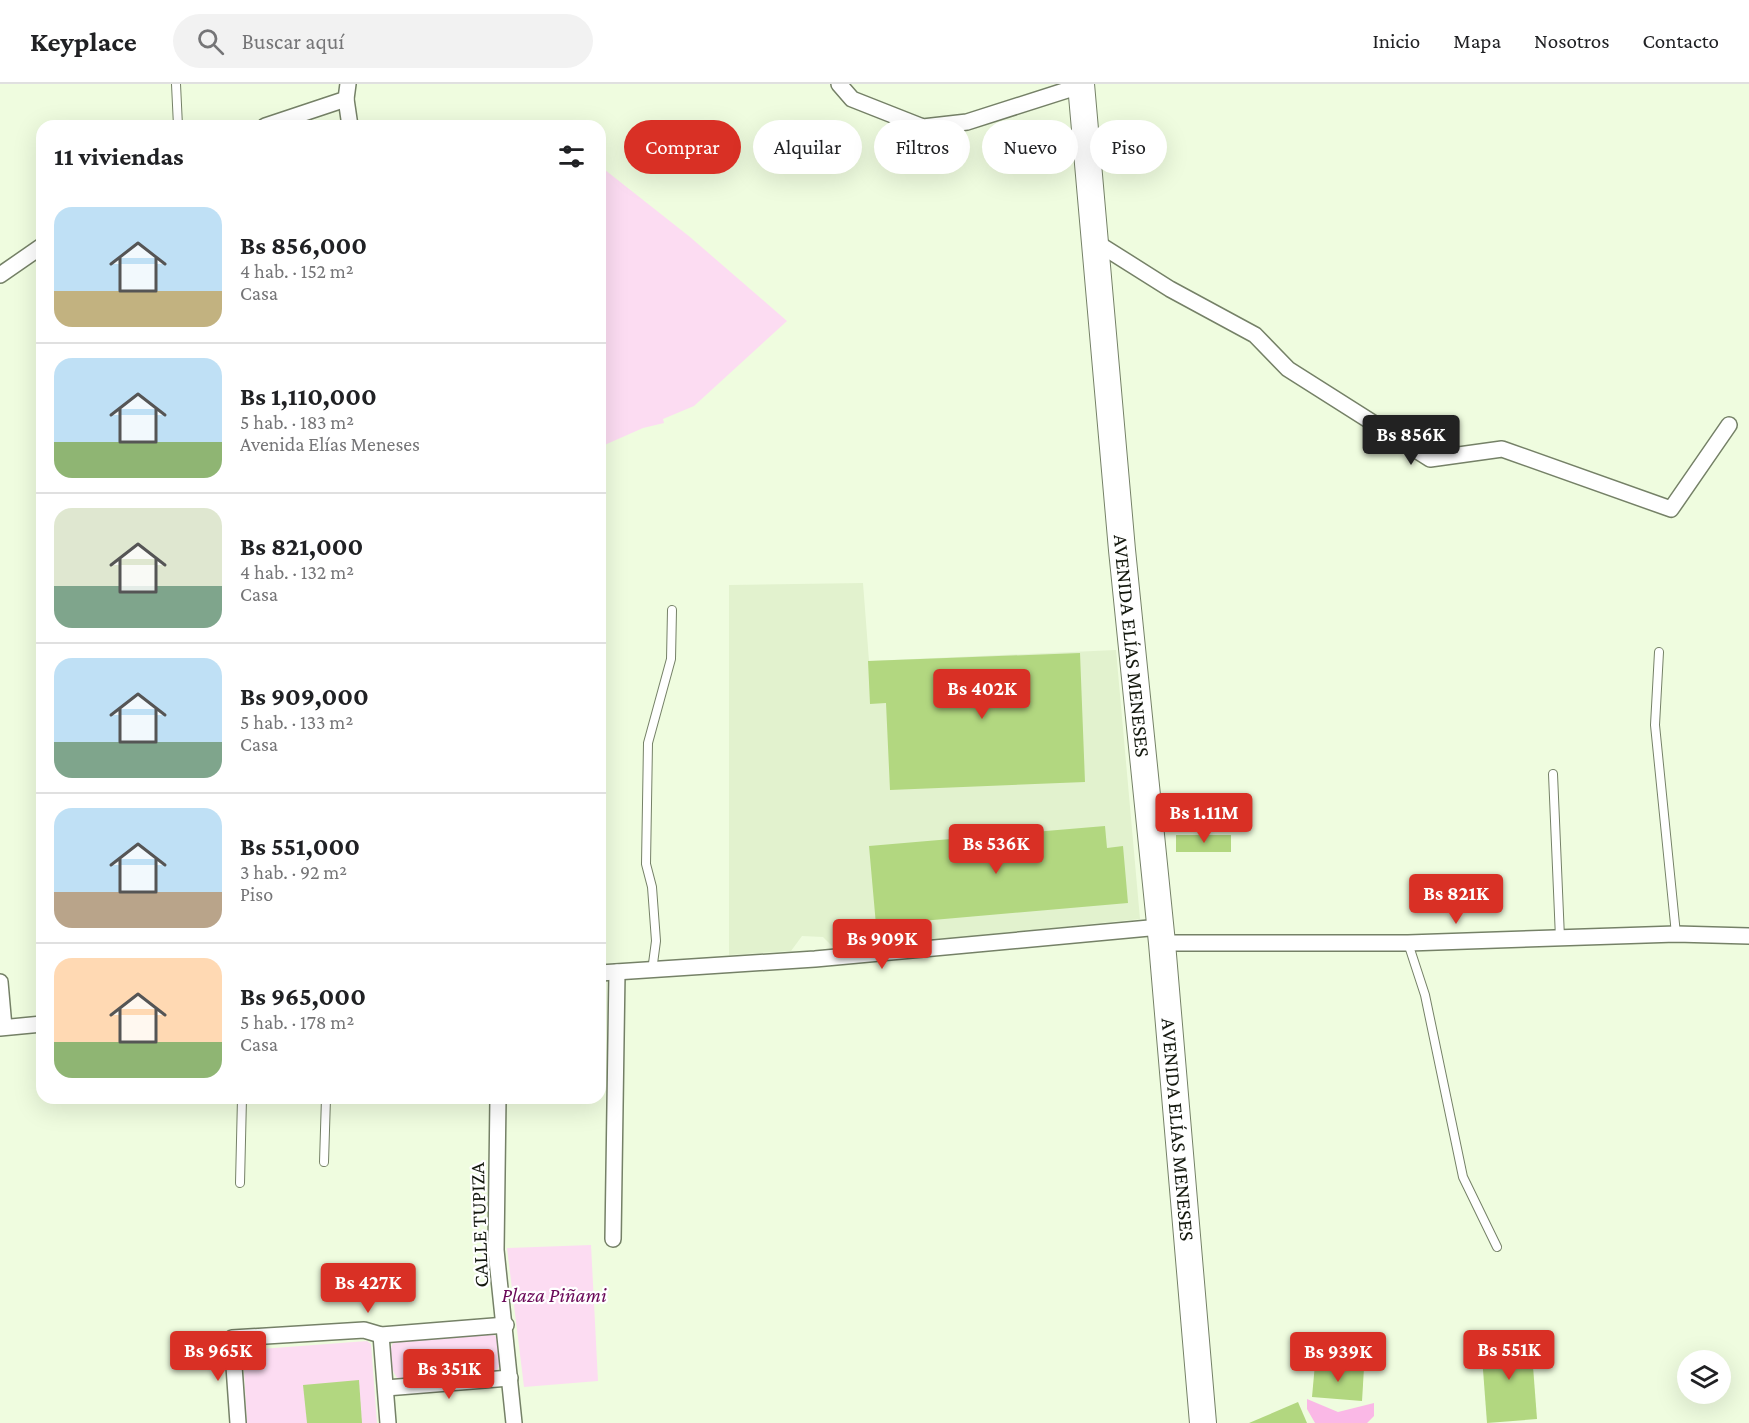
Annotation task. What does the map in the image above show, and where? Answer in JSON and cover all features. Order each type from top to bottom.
[{"type":"main road","name":"AVENIDA ELÍAS MENESES","points":[[1083,85],[1094,241],[1161,935],[1203,1423]]},
{"type":"street","points":[[839,84],[852,99],[923,127],[967,122],[1083,85]]},
{"type":"street","points":[[279,120],[347,92],[350,120]]},
{"type":"street","points":[[1094,241],[1170,289],[1255,335],[1288,369],[1430,459],[1502,449],[1671,509],[1729,425]]},
{"type":"street","points":[[0,275],[36,250]]},
{"type":"street","points":[[606,973],[1161,935],[1408,943],[1676,934],[1749,936]]},
{"type":"street","points":[[613,1239],[617,972]]},
{"type":"street","points":[[0,982],[2,1027],[36,1024]]},
{"type":"street","name":"CALLE TUPIZA","points":[[498,1104],[496,1250],[506,1325],[514,1423]]},
{"type":"street","points":[[238,1423],[232,1338],[364,1330],[381,1335],[506,1325]]},
{"type":"street","points":[[381,1335],[388,1423]]},
{"type":"street","points":[[386,1388],[510,1378]]},
{"type":"lane","points":[[176,84],[178,120]]},
{"type":"lane","points":[[652,971],[656,941],[652,887],[646,864],[648,743],[671,659],[672,610]]},
{"type":"lane","points":[[1659,652],[1655,725],[1676,934]]},
{"type":"lane","points":[[1553,774],[1560,938]]},
{"type":"lane","points":[[1408,943],[1425,995],[1463,1177],[1497,1247]]},
{"type":"lane","points":[[240,1183],[242,1104]]},
{"type":"lane","points":[[324,1162],[326,1104]]},
{"type":"shaded area","points":[[863,583],[869,661],[1116,650],[1140,919],[836,950],[823,937],[802,936],[791,951],[729,955],[729,585]]},
{"type":"shaded area","points":[[1307,1399],[1338,1412],[1374,1403],[1374,1416],[1367,1423],[1315,1423],[1307,1409]]},
{"type":"green space","points":[[606,171],[690,237],[787,321],[694,406],[663,419],[664,423],[643,428],[606,444]]},
{"type":"green space","name":"Plaza Piñami","points":[[591,1245],[598,1381],[524,1387],[507,1248]]},
{"type":"green space","name":"Plaza Piñami","points":[[491,1333],[498,1338],[500,1364],[496,1372],[400,1381],[392,1367],[390,1355],[395,1340]]},
{"type":"green space","points":[[367,1341],[371,1344],[377,1423],[247,1423],[243,1354],[248,1350]]},
{"type":"building","points":[[1080,653],[1085,782],[890,790],[886,703],[870,704],[868,661]]},
{"type":"building","points":[[1105,826],[1107,848],[1123,846],[1128,903],[876,925],[869,846]]},
{"type":"building","points":[[1176,835],[1231,835],[1231,852],[1176,852]]},
{"type":"building","points":[[1531,1340],[1537,1419],[1487,1423],[1481,1343]]},
{"type":"building","points":[[1315,1364],[1364,1368],[1362,1401],[1312,1397]]},
{"type":"building","points":[[359,1380],[362,1423],[307,1423],[303,1385]]},
{"type":"building","points":[[1298,1402],[1307,1423],[1249,1423]]}]
